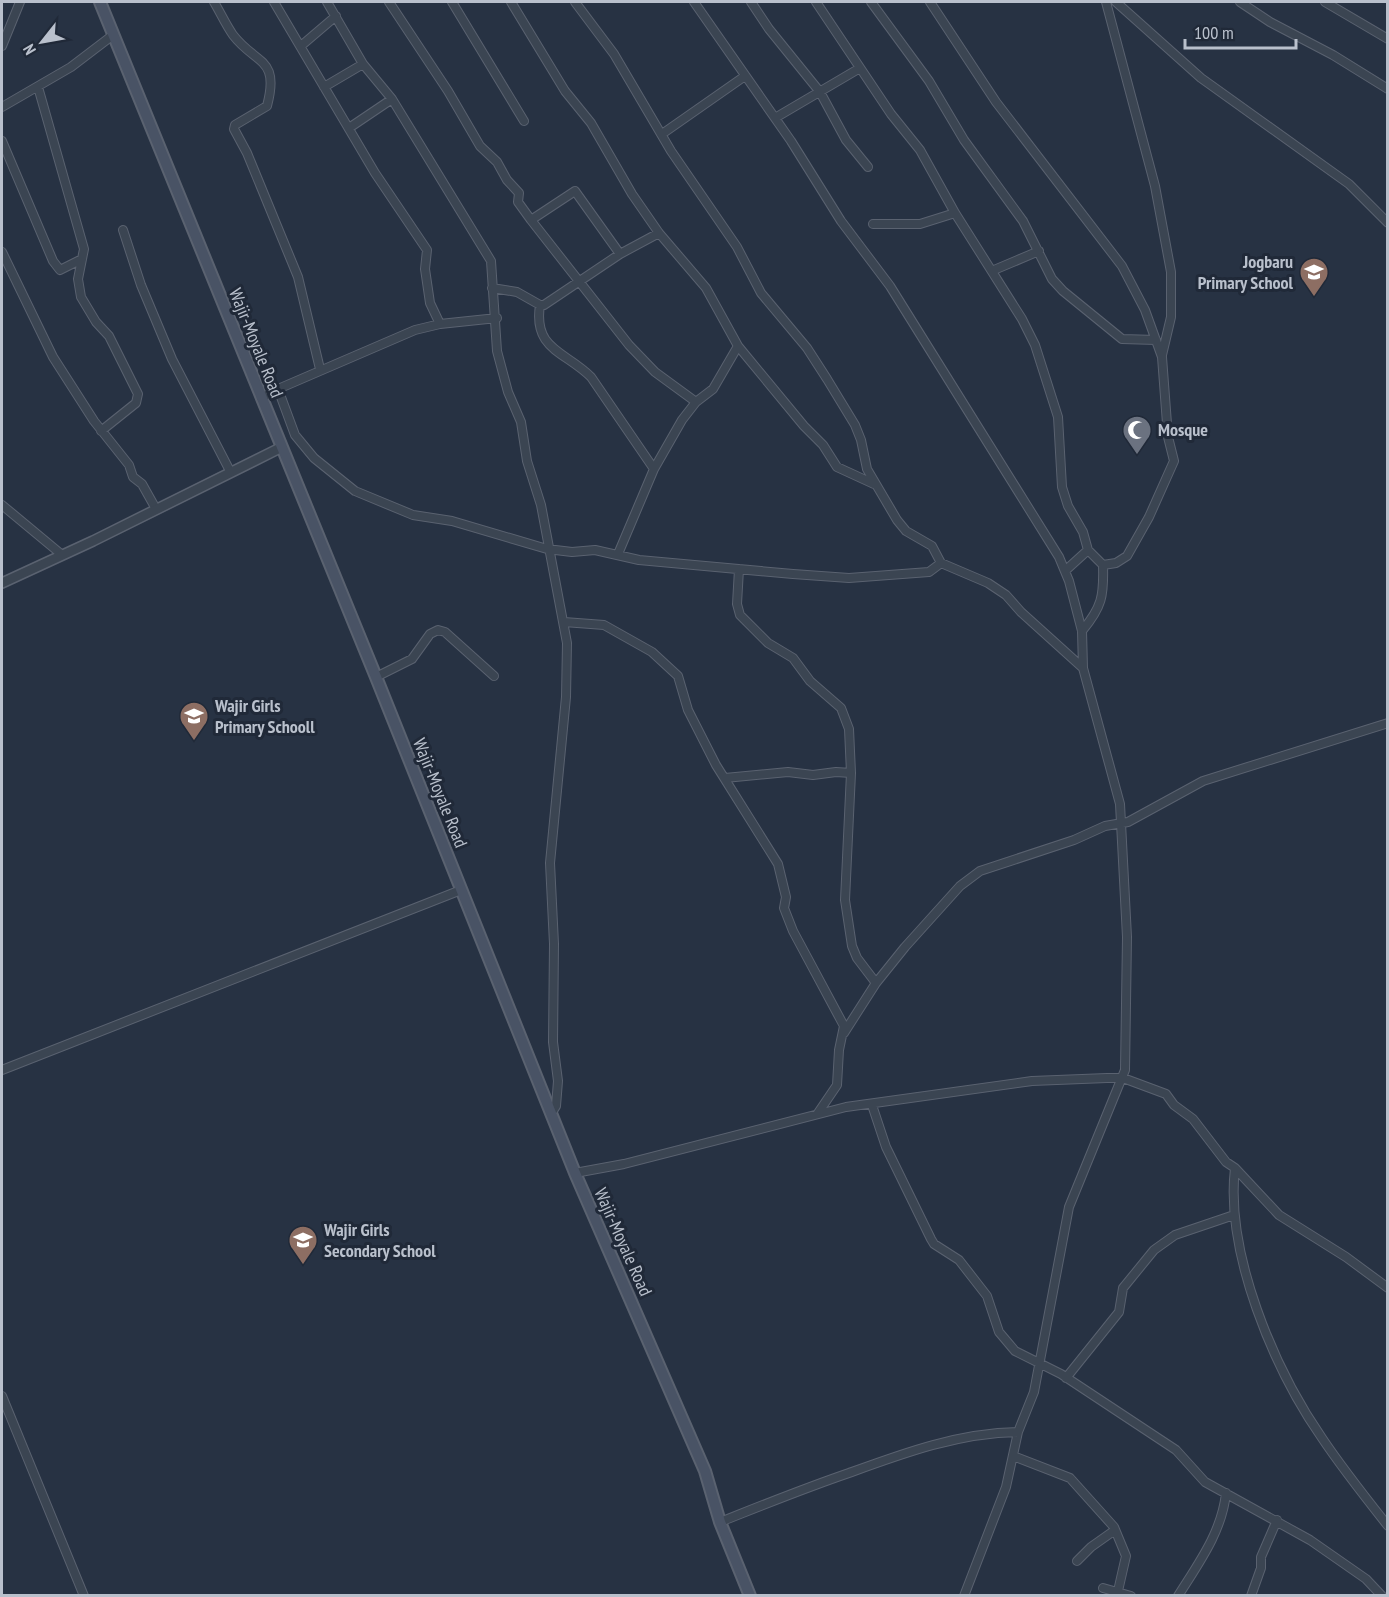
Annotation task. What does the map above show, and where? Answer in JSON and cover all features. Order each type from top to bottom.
[{"type":"main road","name":"Wajir-Moyale Road","points":[[100,2],[280,448],[376,677],[575,1173],[705,1471],[720,1522],[750,1596]]},
{"type":"street","points":[[2,46],[20,2]]},
{"type":"street","points":[[214,2],[234,36],[264,62],[269,72],[267,106],[235,125],[234,129],[247,153],[298,277],[320,369]]},
{"type":"street","points":[[274,2],[302,45],[375,173],[427,250],[425,269],[430,303],[440,324]]},
{"type":"street","points":[[327,2],[363,64],[392,99],[491,261],[492,288],[497,318],[497,351],[508,392],[521,422],[527,461],[541,505],[547,549],[564,622],[566,697],[550,863],[555,953],[553,1042],[558,1081],[556,1106],[551,1114]]},
{"type":"street","points":[[389,2],[448,91],[480,146],[497,162],[507,180],[519,193],[518,202],[578,282],[629,345],[655,372],[696,402]]},
{"type":"street","points":[[452,2],[524,121]]},
{"type":"street","points":[[511,2],[565,91],[591,123],[632,194],[659,233],[706,288],[738,346],[804,426],[823,445],[837,466],[874,484]]},
{"type":"street","points":[[576,2],[614,54],[662,134],[737,247],[761,293],[807,348],[827,379],[855,425],[861,440],[867,469],[874,484],[906,531],[932,546],[941,563],[988,583],[1006,595],[1035,625],[1083,668]]},
{"type":"street","points":[[694,2],[775,118],[841,221],[890,286],[1066,570],[1082,631],[1083,668],[1120,804],[1128,1008],[1123,1078],[1069,1207],[1034,1392],[1018,1432],[1006,1487],[964,1596]]},
{"type":"street","points":[[751,2],[769,29],[820,92],[846,140],[868,167]]},
{"type":"street","points":[[816,2],[891,114],[920,150],[955,213],[994,270],[1027,328],[1046,377],[1058,417],[1062,487],[1068,506],[1083,532],[1088,550],[1103,565],[1104,592],[1098,613],[1082,631]]},
{"type":"street","points":[[871,2],[929,81],[964,140],[1023,221],[1052,279],[1117,336],[1129,341],[1156,340]]},
{"type":"street","points":[[930,2],[996,102],[1122,266],[1137,292],[1162,357],[1168,437],[1174,461],[1149,517],[1127,556],[1116,563],[1103,565]]},
{"type":"street","points":[[1106,2],[1155,186],[1171,272],[1172,317],[1162,357]]},
{"type":"street","points":[[1116,2],[1201,78],[1349,184],[1388,223]]},
{"type":"street","points":[[1240,2],[1270,22],[1333,55],[1388,89]]},
{"type":"street","points":[[1325,2],[1388,39]]},
{"type":"street","points":[[302,45],[336,16]]},
{"type":"street","points":[[2,107],[71,67],[113,35]]},
{"type":"street","points":[[324,87],[363,64]]},
{"type":"street","points":[[775,118],[860,68]]},
{"type":"street","points":[[662,134],[745,76]]},
{"type":"street","points":[[38,87],[84,249],[78,279],[81,297],[96,322],[109,336],[138,394],[136,403],[101,430]]},
{"type":"street","points":[[349,128],[392,99]]},
{"type":"street","points":[[2,141],[53,261],[60,270],[82,259]]},
{"type":"street","points":[[531,220],[575,191],[620,254]]},
{"type":"street","points":[[873,224],[920,224],[955,213]]},
{"type":"street","points":[[123,230],[141,285],[172,359],[230,471]]},
{"type":"street","points":[[540,305],[620,254],[659,233]]},
{"type":"street","points":[[994,270],[1039,251]]},
{"type":"street","points":[[2,252],[53,357],[101,430],[129,465],[133,477],[142,484],[156,509]]},
{"type":"street","points":[[492,288],[517,292],[540,305]]},
{"type":"street","points":[[540,305],[538,322],[542,336],[556,352],[578,364],[591,376],[654,469]]},
{"type":"street","points":[[261,398],[320,369],[415,330],[440,324],[497,318]]},
{"type":"street","points":[[618,554],[654,469],[682,420],[696,402],[713,389],[738,346]]},
{"type":"street","points":[[278,389],[295,435],[314,458],[355,491],[413,515],[452,520],[547,549],[595,550],[639,560],[849,578],[929,572],[941,563]]},
{"type":"street","points":[[3,579],[93,541],[280,448]]},
{"type":"street","points":[[2,505],[61,554]]},
{"type":"street","points":[[1066,570],[1088,550]]},
{"type":"street","points":[[739,569],[737,604],[745,622],[768,643],[793,658],[810,681],[840,708],[849,729],[851,773],[845,900],[852,946],[857,958],[876,983]]},
{"type":"street","points":[[564,622],[604,625],[631,638],[671,667],[678,676],[688,710],[725,778],[778,864],[786,897],[784,908],[793,931],[841,1020],[844,1033]]},
{"type":"street","points":[[376,677],[412,659],[430,634],[438,630],[445,632],[494,676]]},
{"type":"street","points":[[818,1113],[837,1085],[838,1050],[844,1033],[876,983],[960,886],[980,871],[1120,822],[1132,820],[1203,781],[1388,723]]},
{"type":"street","points":[[725,778],[788,772],[813,775],[851,773]]},
{"type":"street","points":[[2,1070],[461,890]]},
{"type":"street","points":[[575,1173],[624,1164],[818,1113],[1032,1081],[1123,1078],[1166,1094],[1174,1105],[1193,1119],[1226,1162],[1235,1168],[1264,1202],[1279,1215],[1346,1257],[1388,1288]]},
{"type":"street","points":[[872,1105],[886,1147],[934,1244],[959,1260],[987,1296],[990,1311],[1006,1341],[1015,1351],[1066,1378],[1176,1450],[1205,1482],[1277,1520],[1366,1579],[1382,1596]]},
{"type":"street","points":[[1235,1168],[1232,1193],[1234,1215],[1250,1287],[1274,1352],[1321,1437],[1388,1526]]},
{"type":"street","points":[[1066,1378],[1119,1312],[1123,1288],[1154,1250],[1175,1235],[1234,1215]]},
{"type":"street","points":[[2,1396],[84,1596]]},
{"type":"street","points":[[720,1522],[773,1500],[936,1443],[989,1432],[1018,1432]]},
{"type":"street","points":[[1013,1456],[1070,1478],[1115,1530],[1126,1556],[1118,1591]]},
{"type":"street","points":[[1178,1596],[1212,1540],[1224,1510],[1227,1493]]},
{"type":"street","points":[[1251,1596],[1261,1568],[1261,1557],[1277,1520]]},
{"type":"street","points":[[1077,1561],[1091,1546],[1115,1530]]},
{"type":"street","points":[[1103,1588],[1131,1596]]},
{"type":"place","name":"Jogbaru Primary School","points":[[1314,298]]},
{"type":"place","name":"Mosque","points":[[1137,456]]},
{"type":"place","name":"Wajir Girls Primary Schooll","points":[[194,742]]},
{"type":"place","name":"Wajir Girls Secondary School","points":[[303,1266]]}]
